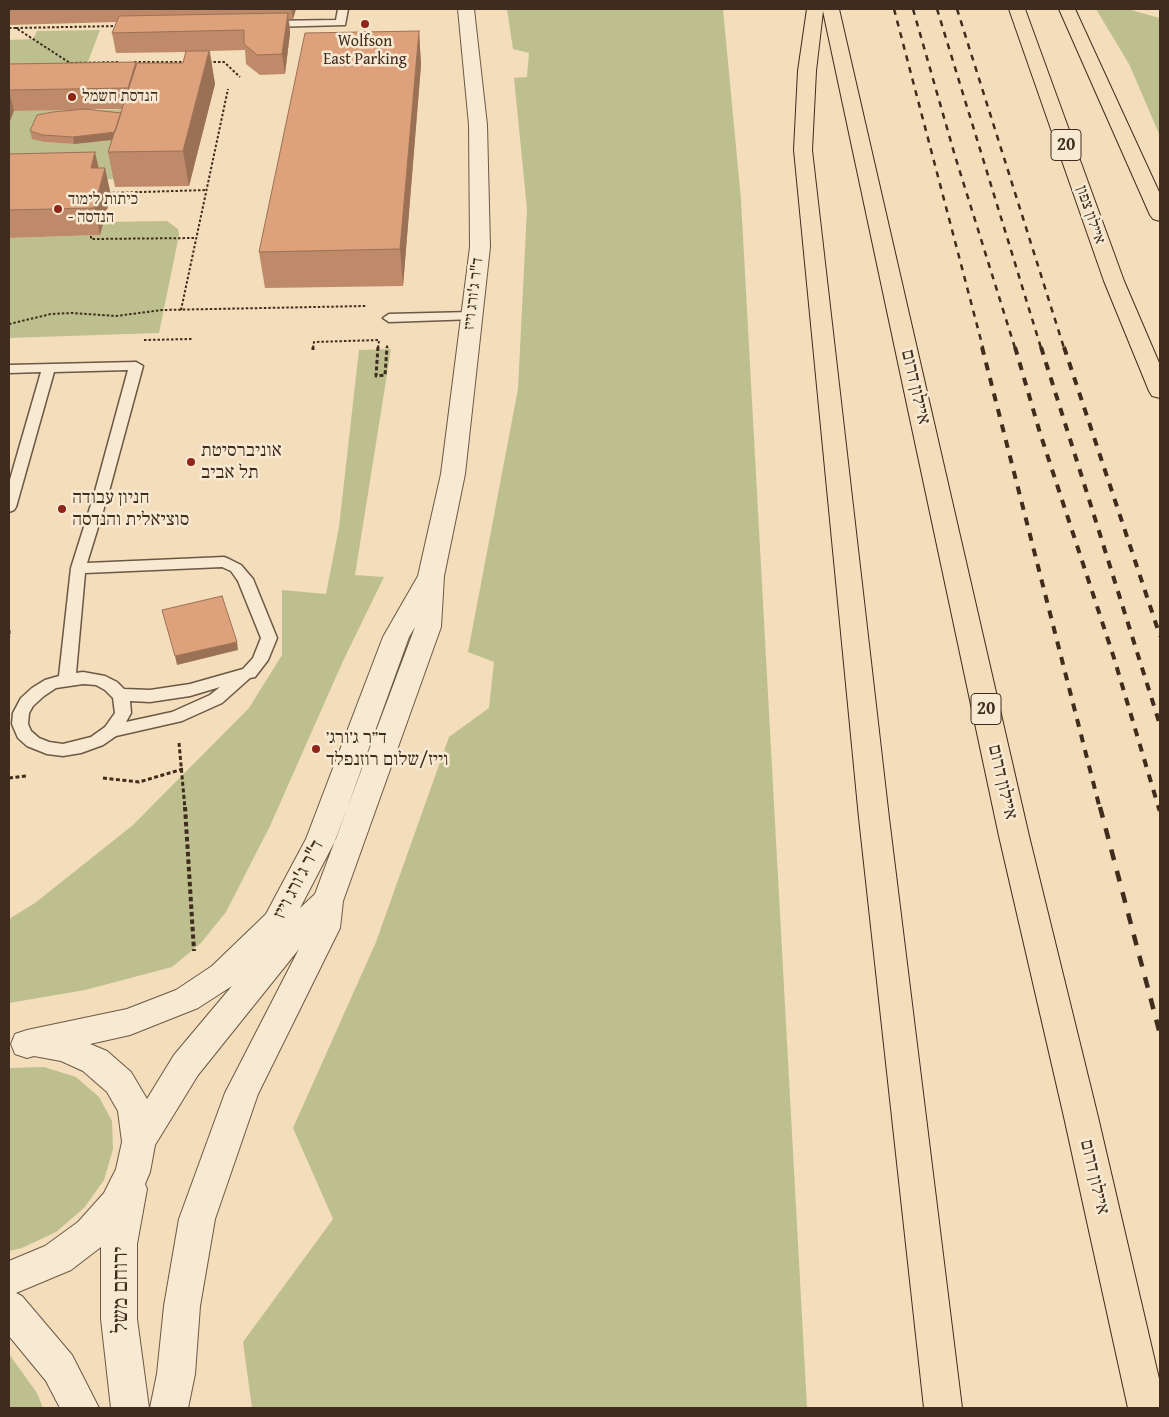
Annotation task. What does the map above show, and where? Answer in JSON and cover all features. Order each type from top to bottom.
[{"type":"highway","points":[[815,9],[807,71],[803,150],[874,818],[943,1408]]},
{"type":"highway","name":"איילון דרום","points":[[830,9],[1014,836],[1081,1117],[1147,1408]]},
{"type":"highway","name":"איילון צפון","points":[[1018,9],[1114,282],[1160,391]]},
{"type":"highway","points":[[1067,9],[1160,215]]},
{"type":"street","name":"ד\"ר ג'ורג וייז","points":[[9,1278],[19,1276],[58,1258],[91,1234],[116,1204],[136,1157],[186,1065],[296,929],[328,901],[428,627],[431,576],[452,474],[463,400],[480,246],[478,126],[466,9]]},
{"type":"street","name":"ד\"ר ג'ורג וייז","points":[[18,1045],[130,1022],[187,999],[223,975],[277,923],[321,839],[396,637],[431,576]]},
{"type":"street","points":[[169,1408],[176,1374],[182,1306],[197,1219],[242,1094],[325,928],[328,901]]},
{"type":"street","points":[[18,1045],[64,1048],[95,1061],[120,1082],[135,1109],[136,1157]]},
{"type":"street","name":"ירוחם משל","points":[[130,1408],[118,1319],[119,1254],[136,1157]]},
{"type":"street","points":[[9,1308],[59,1368],[80,1408]]},
{"type":"lane","points":[[254,24],[340,23],[343,9]]},
{"type":"lane","points":[[389,318],[471,316]]},
{"type":"lane","points":[[9,369],[136,366],[102,495],[78,568],[67,680]]},
{"type":"lane","points":[[9,507],[48,369]]},
{"type":"lane","points":[[78,568],[224,562],[236,568],[245,578],[268,638],[260,660],[249,673],[216,699],[176,718],[111,731]]},
{"type":"lane","points":[[120,695],[150,696],[190,690],[249,673]]},
{"type":"lane","points":[[84,678],[98,680],[111,686],[120,695],[123,703],[123,712],[118,722],[111,731],[97,741],[81,747],[63,750],[46,748],[32,742],[24,734],[20,724],[27,702],[51,684],[84,678]]},
{"type":"path","points":[[9,28],[119,26]]},
{"type":"path","points":[[16,28],[70,63],[185,62]]},
{"type":"path","points":[[205,62],[224,62],[240,77]]},
{"type":"path","points":[[181,310],[228,89]]},
{"type":"path","points":[[105,193],[207,190]]},
{"type":"path","points":[[91,236],[91,239],[196,238]]},
{"type":"path","points":[[9,324],[51,314],[72,313],[116,316],[181,310],[367,306]]},
{"type":"path","points":[[313,350],[314,342],[379,340],[376,376],[385,375],[387,350]]},
{"type":"path","points":[[9,630],[9,637]]},
{"type":"path","points":[[176,718],[182,769],[194,959]]},
{"type":"path","points":[[103,778],[139,782],[182,769]]},
{"type":"path","points":[[9,778],[26,776]]},
{"type":"green space","points":[[507,9],[723,9],[741,200],[807,1408],[252,1408],[243,1342],[333,1219],[293,1128],[376,942],[449,737],[489,708],[494,662],[468,652],[518,389],[527,209],[514,78],[527,77],[529,53],[513,49]]},
{"type":"green space","points":[[1096,9],[1127,9],[1160,18],[1160,136],[1129,64]]},
{"type":"green space","points":[[100,30],[86,67],[9,69],[9,40],[33,39],[37,31]]},
{"type":"green space","points":[[139,109],[32,138],[44,142],[74,144],[130,138],[118,179],[9,182],[9,124],[14,111]]},
{"type":"green space","points":[[167,221],[178,229],[179,235],[159,333],[9,338],[9,238],[99,235],[103,222]]},
{"type":"green space","points":[[391,349],[355,575],[384,577],[343,661],[270,826],[226,912],[201,943],[172,967],[85,990],[9,1003],[9,919],[35,903],[133,825],[249,708],[282,655],[282,590],[326,594],[339,527],[359,350]]},
{"type":"green space","points":[[44,1067],[76,1077],[99,1097],[112,1121],[113,1149],[104,1180],[84,1208],[56,1232],[22,1248],[9,1251],[9,1068]]},
{"type":"green space","points":[[9,1354],[37,1393],[43,1408],[9,1408]]},
{"type":"building","points":[[288,13],[282,54],[257,55],[244,44],[244,30],[112,33],[119,16]]},
{"type":"building","points":[[419,31],[400,249],[259,252],[305,33]]},
{"type":"building","points":[[186,51],[209,51],[183,151],[108,152],[137,63],[183,63]]},
{"type":"building","points":[[136,62],[128,88],[9,90],[9,64]]},
{"type":"building","points":[[85,109],[121,113],[115,132],[73,137],[43,135],[30,131],[37,115]]},
{"type":"building","points":[[95,152],[91,168],[105,168],[94,208],[9,210],[9,154]]},
{"type":"building","points":[[222,596],[237,642],[175,656],[162,610]]},
{"type":"railway","points":[[894,9],[983,348]]},
{"type":"railway","points":[[913,9],[955,156],[1015,348]]},
{"type":"railway","points":[[937,9],[1041,348]]},
{"type":"railway","points":[[957,9],[1064,348]]},
{"type":"railway","points":[[982,347],[1100,809]]},
{"type":"railway","points":[[1015,347],[1040,433],[1114,658],[1159,809]]},
{"type":"railway","points":[[1041,347],[1160,725]]},
{"type":"railway","points":[[1064,347],[1160,636]]},
{"type":"railway","points":[[1100,807],[1160,1034]]},
{"type":"railway","points":[[1159,807],[1160,811]]},
{"type":"place","name":"Wolfson East Parking","points":[[365,24]]},
{"type":"place","name":"הנדסת חשמל","points":[[72,97]]},
{"type":"place","name":"כיתות לימוד - הנדסה","points":[[58,209]]},
{"type":"place","name":"אוניברסיטת תל אביב","points":[[191,462]]},
{"type":"place","name":"חניון עבודה סוציאלית והנדסה","points":[[62,509]]},
{"type":"place","name":"ד״ר ג׳ורג׳ וייז/שלום רוזנפלד","points":[[316,749]]}]
